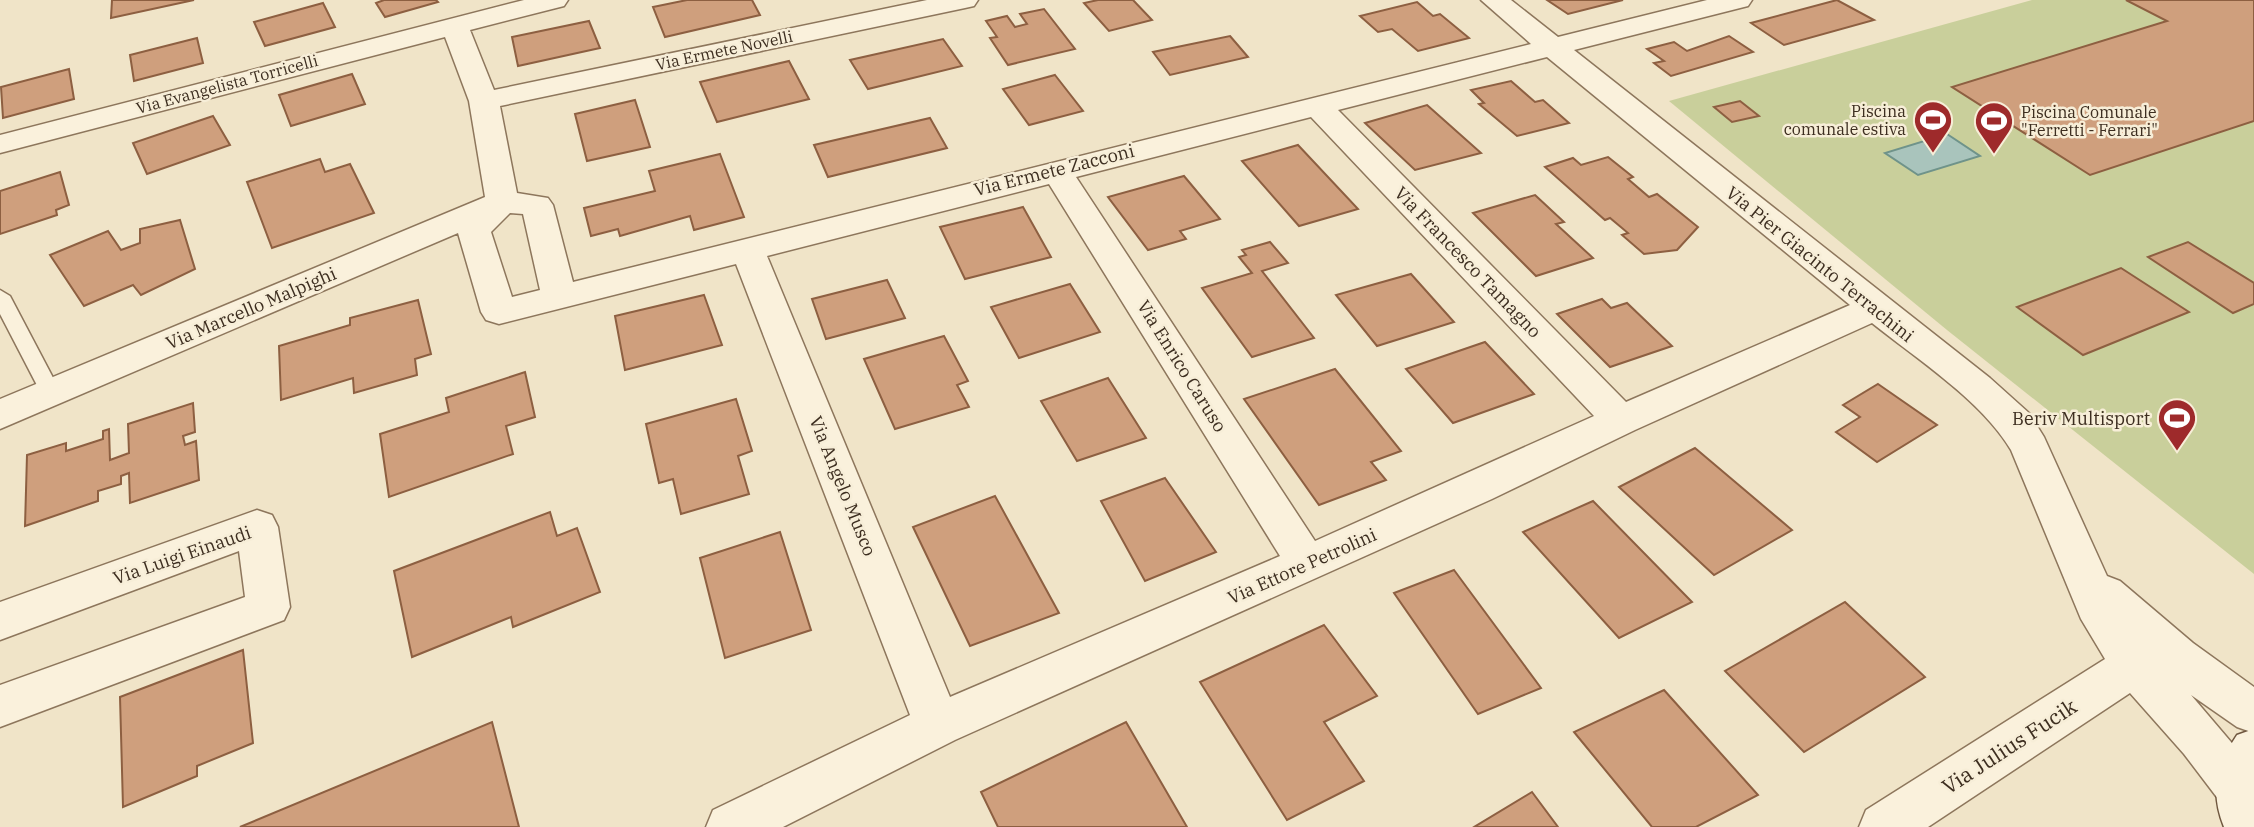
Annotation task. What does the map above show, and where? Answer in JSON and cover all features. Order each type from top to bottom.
[{"type":"street","name":"Via Evangelista Torricelli","points":[[0,144],[555,0]]},
{"type":"street","name":"Via Ermete Novelli","points":[[484,101],[965,0]]},
{"type":"street","name":"Via Pier Giacinto Terrachini","points":[[1494,0],[1874,308],[1977,388],[2015,423],[2030,447],[2103,619],[2134,665],[2247,789]]},
{"type":"street","name":"Via Ermete Zacconi","points":[[502,202],[474,230],[499,312],[1315,104],[1739,0]]},
{"type":"street","points":[[453,25],[484,101],[502,202],[537,205],[559,295]]},
{"type":"street","name":"Via Francesco Tamagno","points":[[1315,104],[1621,420]]},
{"type":"street","name":"Via Enrico Caruso","points":[[1056,170],[1307,563]]},
{"type":"street","name":"Via Marcello Malpighi","points":[[0,415],[502,202]]},
{"type":"street","name":"Via Angelo Musco","points":[[747,248],[938,725]]},
{"type":"street","name":"Via Ettore Petrolini","points":[[731,827],[938,725],[1478,488],[1621,420],[1874,308]]},
{"type":"street","name":"Via Luigi Einaudi","points":[[0,621],[257,527],[268,607],[0,706]]},
{"type":"street","name":"Via Pier Giacinto Terrachini","points":[[2086,576],[2172,656],[2203,681],[2254,712]]},
{"type":"street","name":"Via Julius Fucik","points":[[1884,827],[2134,665]]},
{"type":"lane","points":[[0,296],[51,393]]},
{"type":"green space","name":"Piscina Comunale \"Ferretti - Ferrari\"","points":[[2032,0],[2254,0],[2254,574],[1947,330],[1669,101]]},
{"type":"water","name":"Piscina comunale estiva","points":[[1947,134],[1980,156],[1918,175],[1885,153]]},
{"type":"building","points":[[112,0],[194,0],[111,18]]},
{"type":"building","points":[[384,0],[438,2],[385,17],[376,3]]},
{"type":"building","points":[[687,0],[752,0],[760,15],[665,37],[653,7]]},
{"type":"building","points":[[1098,0],[1133,0],[1152,20],[1109,31],[1084,3]]},
{"type":"building","points":[[1547,0],[1623,0],[1568,14]]},
{"type":"building","points":[[1837,0],[1874,20],[1784,45],[1751,23]]},
{"type":"building","points":[[2126,0],[2254,0],[2254,121],[2090,175],[1952,87],[2167,21]]},
{"type":"building","points":[[1417,2],[1433,16],[1440,14],[1469,38],[1418,51],[1392,29],[1378,32],[1360,16]]},
{"type":"building","points":[[323,3],[335,27],[265,46],[254,22]]},
{"type":"building","points":[[1044,9],[1075,49],[1008,65],[990,38],[997,37],[986,21],[1007,16],[1015,27],[1027,24],[1020,14]]},
{"type":"building","points":[[589,21],[600,48],[518,66],[512,37]]},
{"type":"building","points":[[1230,36],[1248,57],[1170,75],[1153,52]]},
{"type":"building","points":[[1729,36],[1753,52],[1671,76],[1654,63],[1664,61],[1647,49],[1674,42],[1687,51]]},
{"type":"building","points":[[197,38],[203,63],[134,81],[130,55]]},
{"type":"building","points":[[943,39],[962,66],[868,89],[850,60]]},
{"type":"building","points":[[789,61],[809,99],[717,122],[700,82]]},
{"type":"building","points":[[69,69],[74,99],[3,118],[1,87]]},
{"type":"building","points":[[352,74],[365,104],[291,126],[279,95]]},
{"type":"building","points":[[1055,75],[1083,111],[1029,125],[1003,89]]},
{"type":"building","points":[[1511,81],[1535,102],[1543,100],[1569,123],[1517,136],[1479,104],[1484,103],[1471,90]]},
{"type":"building","points":[[635,100],[650,147],[587,161],[575,114]]},
{"type":"building","points":[[1740,101],[1759,116],[1732,122],[1714,107]]},
{"type":"building","points":[[1427,105],[1481,153],[1415,170],[1365,123]]},
{"type":"building","points":[[213,116],[230,145],[147,174],[133,143]]},
{"type":"building","points":[[930,118],[947,148],[828,177],[814,145]]},
{"type":"building","points":[[1298,145],[1358,209],[1299,226],[1242,161]]},
{"type":"building","points":[[720,154],[744,217],[694,230],[690,216],[620,236],[618,229],[591,236],[584,208],[655,191],[649,171]]},
{"type":"building","points":[[1608,157],[1633,177],[1628,179],[1649,197],[1657,194],[1698,227],[1677,250],[1644,254],[1622,235],[1628,233],[1610,218],[1605,220],[1545,167],[1573,158],[1581,165]]},
{"type":"building","points":[[320,159],[325,172],[350,164],[374,213],[272,248],[247,182]]},
{"type":"building","points":[[60,172],[69,205],[56,210],[57,215],[0,234],[0,191]]},
{"type":"building","points":[[1184,176],[1220,219],[1180,231],[1186,239],[1148,250],[1108,197]]},
{"type":"building","points":[[1535,195],[1564,222],[1556,224],[1593,258],[1536,276],[1473,213]]},
{"type":"building","points":[[1023,207],[1051,257],[965,279],[940,227]]},
{"type":"building","points":[[180,220],[195,269],[141,295],[133,285],[84,306],[50,255],[108,231],[121,250],[140,243],[140,229]]},
{"type":"building","points":[[1270,242],[1288,263],[1262,271],[1314,338],[1252,357],[1202,288],[1252,273],[1239,257],[1246,255],[1242,250]]},
{"type":"building","points":[[2188,242],[2254,283],[2254,304],[2233,313],[2148,257]]},
{"type":"building","points":[[2121,268],[2189,312],[2083,355],[2017,307]]},
{"type":"building","points":[[1411,274],[1454,322],[1377,346],[1336,295]]},
{"type":"building","points":[[887,280],[905,318],[826,339],[812,299]]},
{"type":"building","points":[[1070,284],[1100,332],[1019,358],[991,307]]},
{"type":"building","points":[[704,295],[722,345],[625,370],[615,316]]},
{"type":"building","points":[[1602,299],[1611,308],[1627,303],[1672,346],[1610,367],[1557,314]]},
{"type":"building","points":[[418,300],[431,354],[415,359],[417,375],[354,393],[353,378],[281,400],[279,346],[350,325],[350,318]]},
{"type":"building","points":[[944,336],[968,381],[957,385],[969,407],[895,429],[864,359]]},
{"type":"building","points":[[1485,342],[1534,394],[1453,423],[1406,369]]},
{"type":"building","points":[[1335,369],[1401,451],[1371,462],[1386,480],[1319,505],[1244,399]]},
{"type":"building","points":[[525,372],[535,417],[506,426],[513,454],[389,497],[380,434],[449,412],[446,398]]},
{"type":"building","points":[[1108,378],[1146,438],[1077,461],[1041,401]]},
{"type":"building","points":[[1878,384],[1937,425],[1877,462],[1836,432],[1860,417],[1843,405]]},
{"type":"building","points":[[736,399],[752,451],[738,456],[749,494],[681,514],[673,479],[659,483],[646,424]]},
{"type":"building","points":[[193,403],[195,432],[183,436],[185,445],[196,441],[199,480],[130,503],[129,473],[121,476],[121,484],[98,491],[98,501],[25,526],[27,455],[66,443],[66,451],[103,439],[103,431],[109,429],[110,460],[129,453],[128,424]]},
{"type":"building","points":[[1695,448],[1792,530],[1714,575],[1619,487]]},
{"type":"building","points":[[1165,478],[1216,552],[1145,581],[1101,501]]},
{"type":"building","points":[[995,496],[1059,613],[970,646],[913,527]]},
{"type":"building","points":[[1593,501],[1692,602],[1619,638],[1523,532]]},
{"type":"building","points":[[550,512],[557,536],[577,528],[600,592],[513,627],[511,617],[412,657],[394,571]]},
{"type":"building","points":[[780,532],[811,630],[725,658],[700,558]]},
{"type":"building","points":[[1454,570],[1541,688],[1478,714],[1394,593]]},
{"type":"building","points":[[1845,602],[1925,677],[1804,752],[1725,671]]},
{"type":"building","points":[[1324,625],[1377,696],[1324,722],[1364,781],[1287,820],[1200,682]]},
{"type":"building","points":[[243,650],[253,743],[197,766],[197,776],[123,807],[120,697]]},
{"type":"building","points":[[1664,690],[1758,795],[1696,827],[1652,827],[1574,732]]},
{"type":"building","points":[[492,722],[519,827],[240,827]]},
{"type":"building","points":[[1126,722],[1187,827],[998,827],[981,792]]},
{"type":"building","points":[[1532,792],[1558,827],[1474,827]]},
{"type":"place","name":"Piscina comunale estiva","points":[[1933,154]]},
{"type":"place","name":"Piscina Comunale \"Ferretti - Ferrari\"","points":[[1994,155]]},
{"type":"place","name":"Beriv Multisport","points":[[2177,452]]}]
